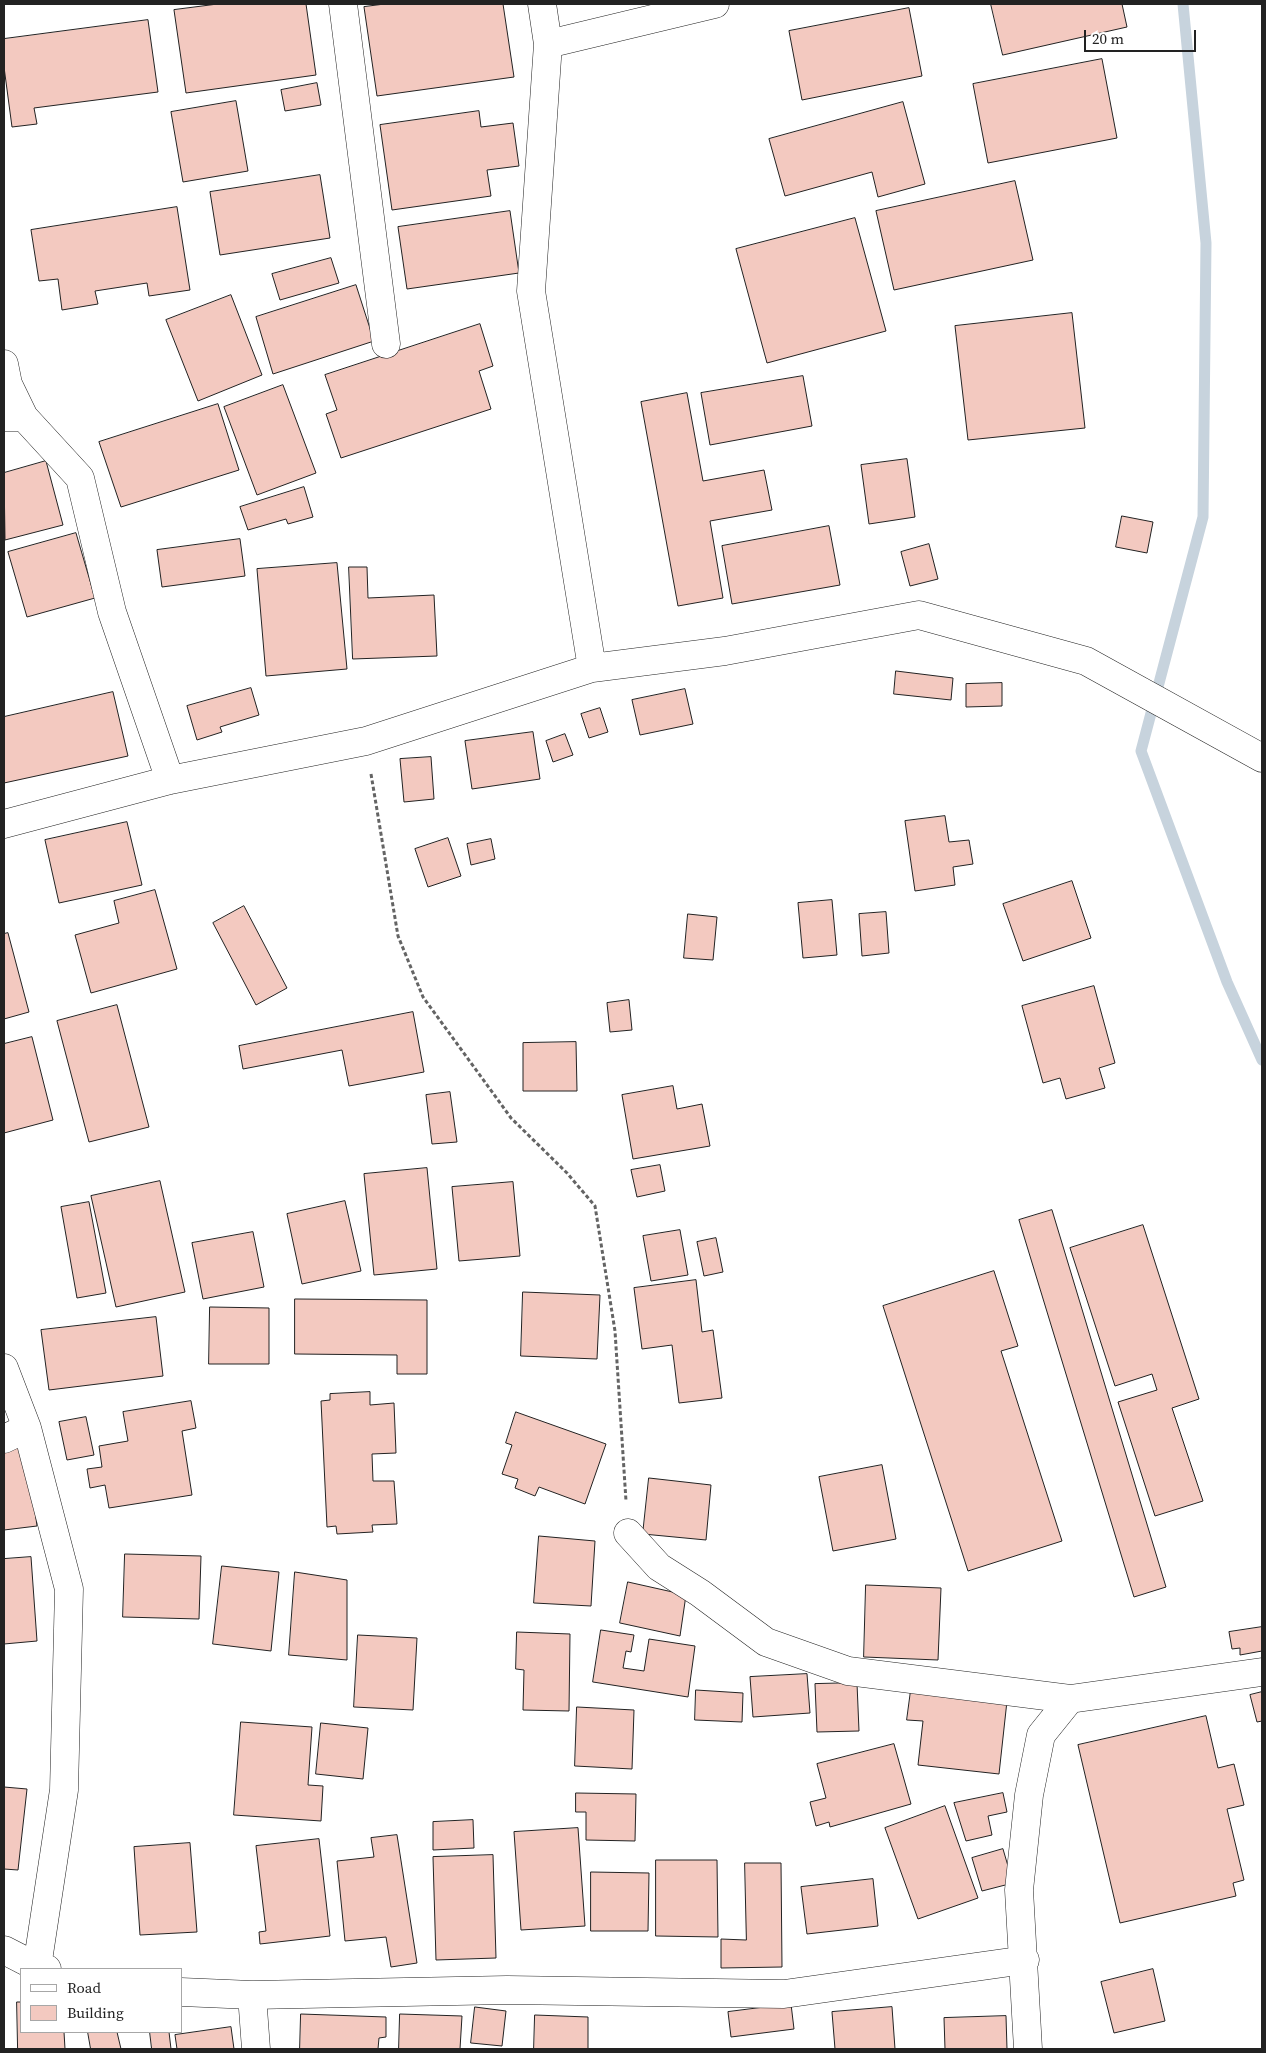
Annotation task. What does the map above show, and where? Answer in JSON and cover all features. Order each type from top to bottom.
[{"type":"street","points":[[343,4],[386,344]]},
{"type":"street","points":[[542,4],[548,44],[531,291],[592,668]]},
{"type":"street","points":[[548,44],[715,4]]},
{"type":"street","points":[[4,364],[14,417],[80,478],[112,612],[170,780]]},
{"type":"street","points":[[4,824],[170,780],[366,741],[592,668],[725,652],[919,615],[1086,661],[1262,758]]},
{"type":"street","points":[[4,1368],[16,1433],[69,1590],[64,1790],[42,1968],[4,1950]]},
{"type":"street","points":[[628,1533],[659,1567],[700,1593],[766,1642],[848,1671],[1070,1699],[1262,1672]]},
{"type":"street","points":[[1028,2049],[1019,1890],[1029,1795],[1041,1735],[1070,1699]]},
{"type":"street","points":[[182,1992],[252,1995],[507,1990],[784,1994],[1024,1960]]},
{"type":"street","points":[[252,1995],[256,2049]]},
{"type":"path","points":[[366,741],[398,936],[423,997],[511,1118],[567,1173],[595,1206],[615,1331],[628,1533]]},
{"type":"building","points":[[218,4],[306,4],[316,75],[186,93],[174,10]]},
{"type":"building","points":[[385,4],[503,4],[514,77],[377,96],[364,7]]},
{"type":"building","points":[[991,4],[1122,4],[1127,27],[1003,55]]},
{"type":"building","points":[[909,8],[922,76],[802,100],[789,31]]},
{"type":"building","points":[[148,20],[158,92],[34,108],[37,124],[12,127],[4,67],[4,39]]},
{"type":"building","points":[[1102,59],[1117,138],[988,163],[973,84]]},
{"type":"building","points":[[317,83],[321,105],[285,111],[281,90]]},
{"type":"building","points":[[236,101],[248,171],[183,182],[171,112]]},
{"type":"building","points":[[903,102],[925,184],[878,197],[872,172],[785,196],[769,139]]},
{"type":"building","points":[[479,111],[481,127],[513,123],[519,166],[487,170],[491,196],[392,210],[380,125]]},
{"type":"building","points":[[320,175],[330,238],[220,255],[210,192]]},
{"type":"building","points":[[1015,181],[1033,260],[894,290],[876,211]]},
{"type":"building","points":[[177,207],[190,290],[149,296],[147,283],[95,291],[98,304],[62,310],[58,279],[39,281],[31,230]]},
{"type":"building","points":[[510,211],[519,273],[407,289],[398,227]]},
{"type":"building","points":[[855,218],[886,331],[767,363],[736,249]]},
{"type":"building","points":[[331,258],[339,283],[280,300],[272,274]]},
{"type":"building","points":[[356,285],[374,341],[273,374],[256,317]]},
{"type":"building","points":[[231,295],[262,375],[198,401],[166,320]]},
{"type":"building","points":[[1072,313],[1085,428],[968,440],[955,326]]},
{"type":"building","points":[[480,324],[493,366],[479,371],[491,409],[341,458],[326,414],[337,410],[325,375]]},
{"type":"building","points":[[803,376],[812,426],[710,445],[701,393]]},
{"type":"building","points":[[283,385],[316,473],[257,495],[224,407]]},
{"type":"building","points":[[687,393],[703,481],[764,470],[772,510],[710,521],[723,598],[678,606],[641,402]]},
{"type":"building","points":[[218,404],[239,470],[121,507],[99,442]]},
{"type":"building","points":[[907,459],[915,517],[869,524],[861,465]]},
{"type":"building","points":[[46,461],[63,525],[5,540],[4,473]]},
{"type":"building","points":[[304,487],[313,517],[288,524],[286,519],[248,530],[240,507]]},
{"type":"building","points":[[1122,516],[1153,522],[1147,553],[1116,547]]},
{"type":"building","points":[[829,526],[840,585],[732,604],[722,546]]},
{"type":"building","points":[[76,533],[95,598],[27,617],[8,552]]},
{"type":"building","points":[[240,539],[245,576],[162,587],[157,550]]},
{"type":"building","points":[[929,544],[938,579],[910,586],[901,552]]},
{"type":"building","points":[[337,563],[347,669],[266,676],[257,569]]},
{"type":"building","points":[[349,567],[367,567],[368,598],[434,595],[437,656],[353,659]]},
{"type":"building","points":[[896,671],[953,678],[951,700],[894,694]]},
{"type":"building","points":[[1002,683],[1002,706],[966,707],[966,684]]},
{"type":"building","points":[[251,688],[259,715],[220,727],[222,732],[197,740],[187,706]]},
{"type":"building","points":[[685,689],[693,724],[640,735],[632,700]]},
{"type":"building","points":[[113,692],[128,756],[4,783],[4,717]]},
{"type":"building","points":[[600,708],[608,732],[589,738],[581,714]]},
{"type":"building","points":[[533,732],[540,779],[472,789],[465,741]]},
{"type":"building","points":[[565,734],[573,755],[553,762],[546,741]]},
{"type":"building","points":[[431,757],[434,799],[404,802],[400,759]]},
{"type":"building","points":[[945,816],[949,842],[969,840],[973,864],[953,867],[955,885],[915,891],[905,821]]},
{"type":"building","points":[[127,822],[142,885],[59,903],[45,840]]},
{"type":"building","points":[[448,838],[461,876],[428,887],[415,849]]},
{"type":"building","points":[[491,839],[495,859],[471,865],[467,844]]},
{"type":"building","points":[[1072,881],[1091,938],[1023,961],[1003,904]]},
{"type":"building","points":[[155,890],[177,969],[91,993],[75,935],[119,923],[114,901]]},
{"type":"building","points":[[832,900],[837,955],[803,958],[798,903]]},
{"type":"building","points":[[244,906],[287,988],[256,1005],[213,923]]},
{"type":"building","points":[[886,912],[889,953],[862,956],[859,914]]},
{"type":"building","points":[[688,914],[717,917],[713,960],[684,958]]},
{"type":"building","points":[[8,933],[29,1012],[4,1019],[4,934]]},
{"type":"building","points":[[1094,986],[1115,1063],[1099,1068],[1105,1088],[1066,1099],[1060,1078],[1043,1083],[1022,1006]]},
{"type":"building","points":[[629,1000],[632,1030],[610,1032],[607,1003]]},
{"type":"building","points":[[117,1005],[149,1127],[89,1142],[57,1021]]},
{"type":"building","points":[[413,1012],[424,1072],[349,1086],[342,1050],[243,1069],[239,1046]]},
{"type":"building","points":[[32,1037],[53,1120],[4,1133],[4,1044]]},
{"type":"building","points":[[576,1042],[577,1091],[523,1091],[523,1043]]},
{"type":"building","points":[[673,1086],[677,1109],[702,1104],[710,1146],[633,1159],[622,1095]]},
{"type":"building","points":[[450,1092],[457,1142],[432,1144],[426,1095]]},
{"type":"building","points":[[660,1165],[665,1191],[637,1197],[631,1170]]},
{"type":"building","points":[[427,1168],[437,1269],[374,1275],[364,1174]]},
{"type":"building","points":[[160,1181],[185,1292],[116,1307],[91,1196]]},
{"type":"building","points":[[513,1182],[520,1256],[459,1261],[452,1187]]},
{"type":"building","points":[[345,1201],[361,1271],[302,1284],[287,1214]]},
{"type":"building","points":[[89,1202],[106,1293],[77,1298],[61,1207]]},
{"type":"building","points":[[1052,1210],[1166,1587],[1134,1597],[1019,1220]]},
{"type":"building","points":[[1143,1225],[1199,1399],[1172,1408],[1203,1501],[1155,1516],[1118,1402],[1157,1390],[1152,1374],[1115,1386],[1070,1248]]},
{"type":"building","points":[[680,1230],[688,1275],[651,1281],[643,1236]]},
{"type":"building","points":[[253,1232],[264,1287],[203,1299],[192,1243]]},
{"type":"building","points":[[716,1238],[723,1272],[704,1276],[697,1242]]},
{"type":"building","points":[[994,1271],[1018,1346],[1001,1351],[1062,1541],[968,1571],[883,1306]]},
{"type":"building","points":[[696,1280],[702,1332],[713,1330],[722,1398],[679,1403],[672,1345],[642,1349],[634,1288]]},
{"type":"building","points":[[523,1292],[600,1295],[597,1359],[521,1356]]},
{"type":"building","points":[[295,1299],[427,1300],[427,1374],[397,1374],[397,1355],[295,1354]]},
{"type":"building","points":[[210,1307],[269,1308],[269,1364],[209,1364]]},
{"type":"building","points":[[156,1317],[163,1376],[49,1390],[41,1330]]},
{"type":"building","points":[[370,1392],[370,1405],[394,1403],[396,1453],[372,1454],[373,1481],[394,1481],[397,1524],[372,1525],[373,1532],[337,1534],[336,1526],[327,1527],[321,1401],[330,1400],[330,1394]]},
{"type":"building","points":[[191,1401],[196,1428],[182,1431],[192,1495],[109,1508],[105,1485],[90,1488],[87,1469],[102,1467],[99,1446],[128,1441],[123,1412]]},
{"type":"building","points":[[516,1412],[606,1444],[585,1504],[539,1487],[535,1496],[515,1488],[518,1479],[502,1474],[512,1445],[506,1443]]},
{"type":"building","points":[[86,1417],[94,1455],[67,1460],[59,1422]]},
{"type":"building","points":[[26,1443],[37,1526],[4,1530],[4,1446]]},
{"type":"building","points":[[882,1465],[896,1539],[833,1551],[819,1477]]},
{"type":"building","points":[[649,1478],[711,1485],[706,1540],[643,1534]]},
{"type":"building","points":[[539,1536],[595,1541],[591,1606],[534,1603]]},
{"type":"building","points":[[125,1554],[201,1556],[199,1619],[123,1617]]},
{"type":"building","points":[[31,1557],[37,1641],[4,1644],[4,1559]]},
{"type":"building","points":[[222,1566],[279,1572],[271,1651],[213,1644]]},
{"type":"building","points":[[295,1572],[347,1580],[347,1660],[289,1655]]},
{"type":"building","points":[[628,1582],[686,1595],[680,1636],[620,1623]]},
{"type":"building","points":[[866,1585],[941,1588],[938,1660],[864,1657]]},
{"type":"building","points":[[1262,1627],[1262,1651],[1240,1655],[1240,1648],[1232,1649],[1229,1632]]},
{"type":"building","points":[[601,1630],[634,1635],[631,1652],[626,1651],[623,1668],[644,1671],[649,1639],[695,1646],[688,1697],[593,1682]]},
{"type":"building","points":[[517,1632],[570,1634],[569,1711],[523,1710],[524,1670],[516,1669]]},
{"type":"building","points":[[358,1635],[417,1638],[413,1710],[354,1707]]},
{"type":"building","points":[[807,1674],[810,1713],[753,1717],[750,1677]]},
{"type":"building","points":[[857,1683],[859,1731],[817,1732],[815,1684]]},
{"type":"building","points":[[696,1690],[743,1693],[742,1722],[695,1720]]},
{"type":"building","points":[[911,1690],[1007,1701],[999,1774],[918,1765],[923,1721],[907,1720]]},
{"type":"building","points":[[1262,1692],[1262,1721],[1257,1722],[1250,1695]]},
{"type":"building","points":[[577,1707],[634,1710],[632,1769],[575,1766]]},
{"type":"building","points":[[1206,1716],[1218,1768],[1234,1764],[1244,1805],[1227,1809],[1244,1880],[1233,1883],[1236,1896],[1120,1923],[1078,1745]]},
{"type":"building","points":[[241,1722],[312,1727],[308,1785],[323,1786],[321,1821],[234,1815]]},
{"type":"building","points":[[321,1723],[368,1728],[363,1779],[316,1774]]},
{"type":"building","points":[[894,1744],[911,1804],[830,1827],[829,1822],[816,1826],[810,1802],[826,1798],[817,1764]]},
{"type":"building","points":[[4,1787],[27,1789],[18,1870],[4,1869]]},
{"type":"building","points":[[576,1793],[636,1794],[635,1841],[586,1840],[586,1812],[576,1812]]},
{"type":"building","points":[[1003,1793],[1007,1812],[988,1816],[992,1835],[966,1841],[954,1803]]},
{"type":"building","points":[[945,1806],[978,1898],[918,1919],[885,1828]]},
{"type":"building","points":[[473,1820],[474,1848],[433,1850],[433,1822]]},
{"type":"building","points":[[578,1828],[585,1926],[521,1930],[514,1832]]},
{"type":"building","points":[[397,1835],[417,1963],[391,1967],[386,1937],[345,1941],[337,1861],[374,1857],[371,1838]]},
{"type":"building","points":[[319,1839],[330,1936],[260,1944],[259,1932],[266,1931],[256,1846]]},
{"type":"building","points":[[190,1843],[197,1932],[140,1935],[134,1847]]},
{"type":"building","points":[[1003,1849],[1013,1883],[982,1891],[972,1858]]},
{"type":"building","points":[[493,1855],[496,1958],[436,1960],[433,1857]]},
{"type":"building","points":[[656,1860],[717,1860],[718,1937],[656,1936]]},
{"type":"building","points":[[745,1863],[781,1863],[782,1967],[721,1968],[721,1939],[746,1940]]},
{"type":"building","points":[[591,1872],[649,1873],[648,1931],[591,1931]]},
{"type":"building","points":[[873,1879],[878,1926],[807,1934],[801,1887]]},
{"type":"building","points":[[1153,1969],[1165,2021],[1114,2033],[1101,1982]]},
{"type":"building","points":[[17,2002],[20,2002],[20,2033],[64,2033],[65,2049],[18,2049]]},
{"type":"building","points":[[791,2004],[794,2029],[731,2037],[728,2012]]},
{"type":"building","points":[[475,2007],[506,2011],[502,2046],[471,2043]]},
{"type":"building","points":[[892,2007],[895,2049],[835,2049],[832,2012]]},
{"type":"building","points":[[301,2014],[386,2017],[386,2037],[379,2038],[378,2049],[300,2049]]},
{"type":"building","points":[[400,2014],[462,2016],[460,2049],[399,2049]]},
{"type":"building","points":[[535,2015],[588,2017],[588,2049],[534,2049]]},
{"type":"building","points":[[1006,2016],[1007,2049],[945,2049],[944,2018]]},
{"type":"building","points":[[231,2027],[234,2049],[177,2049],[175,2035]]},
{"type":"building","points":[[88,2033],[117,2033],[121,2049],[91,2049]]},
{"type":"building","points":[[150,2033],[169,2033],[171,2049],[152,2049]]},
{"type":"waterway","points":[[1183,4],[1206,243],[1203,517],[1141,751],[1227,982],[1262,1060]]}]
